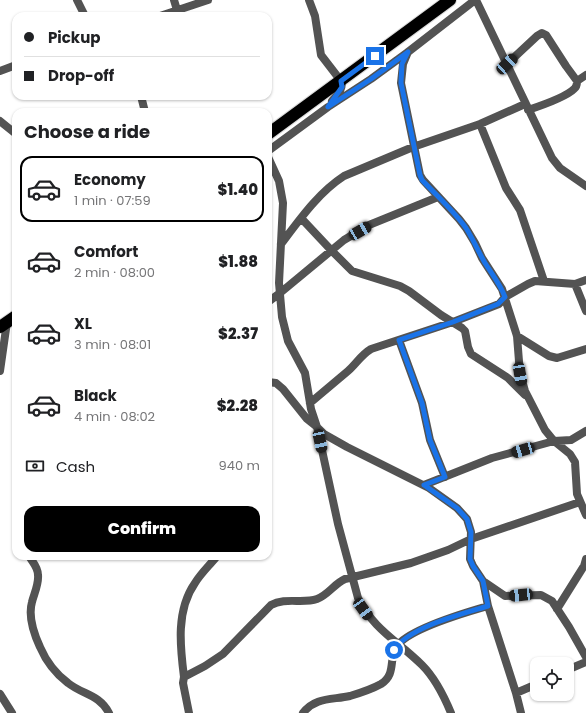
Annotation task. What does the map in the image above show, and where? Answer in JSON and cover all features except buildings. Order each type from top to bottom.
[{"type":"highway","points":[[272,131],[447,1]]},
{"type":"street","points":[[77,0],[83,12]]},
{"type":"street","points":[[174,0],[178,10]]},
{"type":"street","points":[[172,12],[208,0]]},
{"type":"street","points":[[309,0],[315,16],[319,47],[325,60],[343,85],[328,107]]},
{"type":"street","points":[[272,148],[328,107],[371,79],[475,0],[552,158],[560,168],[586,186]]},
{"type":"street","points":[[281,244],[314,201],[344,176],[413,147],[568,94],[577,86],[577,81],[546,35],[542,33],[507,64]]},
{"type":"street","points":[[408,52],[402,64],[401,83],[420,175],[422,180],[466,228],[505,297],[517,336],[522,383],[528,398],[545,430],[554,441],[570,454],[575,462],[577,494],[586,515]]},
{"type":"street","points":[[0,71],[12,67]]},
{"type":"street","points":[[577,81],[586,75]]},
{"type":"street","points":[[0,121],[12,131]]},
{"type":"street","points":[[480,124],[506,188],[520,210],[544,282]]},
{"type":"street","points":[[272,166],[282,189],[283,203],[280,293],[284,329],[288,341],[305,373],[310,403],[317,427],[338,524],[358,598],[363,609],[378,627],[423,666],[432,677],[444,698],[450,713]]},
{"type":"street","points":[[272,299],[344,240],[369,225],[438,197]]},
{"type":"street","points":[[301,218],[352,271],[400,286],[410,291],[431,308],[465,331],[471,354],[508,378],[528,398]]},
{"type":"street","points":[[310,403],[340,376],[348,371],[366,352],[371,349],[453,322],[498,304],[505,297],[535,281],[575,284],[586,280]]},
{"type":"street","points":[[575,284],[586,311]]},
{"type":"street","points":[[0,371],[8,322]]},
{"type":"street","points":[[517,336],[549,356],[557,358],[586,349]]},
{"type":"street","points":[[399,340],[422,403],[430,440],[445,477]]},
{"type":"street","points":[[272,382],[276,383],[283,389],[308,419],[324,434],[424,485],[457,508],[467,519],[470,525],[470,559],[483,581],[488,606],[521,713]]},
{"type":"street","points":[[424,485],[492,458],[554,441],[571,440],[586,431]]},
{"type":"street","points":[[184,677],[223,654],[271,605],[277,602],[308,601],[317,599],[323,596],[339,582],[411,563],[448,550],[471,539],[580,502]]},
{"type":"street","points":[[558,609],[584,566],[586,558]]},
{"type":"street","points":[[33,560],[37,567],[38,581],[31,604],[31,612],[34,630],[40,647],[49,664],[68,684],[99,700],[105,705],[109,713]]},
{"type":"street","points":[[189,713],[183,684],[184,677],[180,649],[181,624],[184,604],[194,584],[214,560]]},
{"type":"street","points":[[483,581],[506,596],[541,595],[552,601],[586,657]]},
{"type":"street","points":[[303,713],[307,708],[318,701],[349,696],[381,684],[387,678],[392,668],[394,650],[398,644],[429,626],[488,606]]},
{"type":"street","points":[[574,667],[586,662]]},
{"type":"street","points":[[516,693],[530,687]]},
{"type":"street","points":[[0,694],[12,713]]},
{"type":"route","points":[[375,56],[341,81],[343,85],[341,90],[328,107],[371,79],[408,52],[402,64],[401,83],[420,175],[422,180],[466,228],[482,258],[502,289],[505,297],[498,304],[453,322],[399,340],[422,403],[430,440],[445,477],[424,485],[457,508],[467,519],[471,532],[470,559],[483,581],[488,606],[422,629],[398,644],[394,650]]}]
